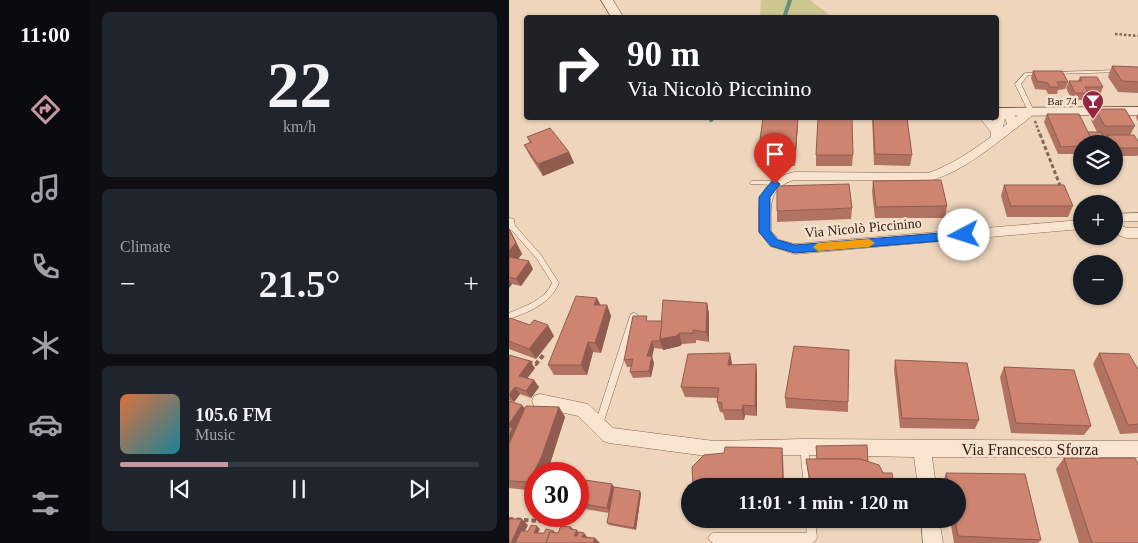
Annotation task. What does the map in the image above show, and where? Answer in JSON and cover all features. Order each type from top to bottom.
[{"type":"main road","points":[[607,0],[616,15]]},
{"type":"main road","points":[[1001,112],[1079,115],[1138,111]]},
{"type":"street","points":[[1001,112],[1012,119],[1013,127]]},
{"type":"street","points":[[775,184],[795,176],[929,177],[954,167],[996,133],[1013,127],[1032,113]]},
{"type":"street","points":[[986,120],[996,133]]},
{"type":"street","points":[[996,133],[999,120]]},
{"type":"street","name":"Via Nicolò Piccinino","points":[[775,184],[765,197],[765,232],[775,243],[795,249],[1073,226]]},
{"type":"street","points":[[1123,218],[1138,217]]},
{"type":"street","points":[[1123,232],[1138,233]]},
{"type":"street","name":"Via Francesco Sforza","points":[[540,400],[583,409],[609,435],[714,449],[804,447],[1138,449]]},
{"type":"street","points":[[923,449],[926,478]]},
{"type":"street","points":[[931,528],[933,543]]},
{"type":"lane","points":[[1032,113],[1018,84],[1027,74],[1129,71]]},
{"type":"lane","points":[[752,183],[775,184]]},
{"type":"lane","points":[[509,316],[533,306],[554,291],[556,283],[539,257],[510,225]]},
{"type":"lane","points":[[599,424],[634,316]]},
{"type":"lane","points":[[804,447],[807,478]]},
{"type":"lane","points":[[713,538],[812,538],[811,528]]},
{"type":"path","points":[[1115,34],[1138,36]]},
{"type":"path","points":[[1032,113],[1063,192]]},
{"type":"path","points":[[527,361],[536,364],[545,353]]},
{"type":"path","points":[[509,519],[524,520]]},
{"type":"shaded area","points":[[761,0],[810,0],[829,15],[760,15]]},
{"type":"building","points":[[1112,66],[1139,67],[1139,82],[1122,81]]},
{"type":"building","points":[[1033,71],[1062,71],[1068,82],[1057,82],[1059,87],[1050,87],[1048,83],[1037,81]]},
{"type":"building","points":[[1080,77],[1097,77],[1103,87],[1085,87],[1088,93],[1075,93],[1069,81],[1082,81]]},
{"type":"building","points":[[1095,109],[1125,109],[1135,126],[1105,126]]},
{"type":"building","points":[[1047,114],[1079,114],[1090,135],[1073,135],[1073,146],[1061,147]]},
{"type":"building","points":[[763,120],[798,120],[795,155],[758,154]]},
{"type":"building","points":[[818,120],[852,120],[853,155],[816,155]]},
{"type":"building","points":[[873,120],[907,120],[912,155],[875,154]]},
{"type":"building","points":[[550,128],[569,152],[538,164],[524,145],[532,142],[527,137]]},
{"type":"building","points":[[1088,132],[1101,132],[1103,135],[1090,135]]},
{"type":"building","points":[[1123,135],[1134,135],[1139,143],[1139,148],[1123,148]]},
{"type":"building","points":[[941,180],[947,206],[876,207],[873,181]]},
{"type":"building","points":[[849,184],[852,208],[777,211],[777,186]]},
{"type":"building","points":[[1004,185],[1064,185],[1073,206],[1011,206]]},
{"type":"building","points":[[509,229],[516,243],[509,251]]},
{"type":"building","points":[[509,257],[529,261],[516,279],[509,277]]},
{"type":"building","points":[[576,296],[597,298],[594,305],[607,305],[595,343],[588,342],[581,365],[548,365]]},
{"type":"building","points":[[663,300],[707,303],[706,332],[693,330],[693,333],[679,333],[677,336],[660,339]]},
{"type":"building","points":[[633,316],[647,316],[646,321],[662,321],[660,341],[652,341],[647,356],[652,356],[649,371],[630,372],[633,359],[624,360]]},
{"type":"building","points":[[510,318],[530,325],[534,320],[548,325],[529,349],[509,341]]},
{"type":"building","points":[[794,346],[849,350],[848,402],[785,398]]},
{"type":"building","points":[[730,353],[728,365],[756,364],[755,406],[743,405],[742,410],[722,410],[722,403],[717,402],[719,388],[681,387],[688,354]]},
{"type":"building","points":[[1099,353],[1129,354],[1139,371],[1139,424],[1128,425]]},
{"type":"building","points":[[509,355],[530,361],[519,376],[534,380],[526,391],[515,387],[509,395]]},
{"type":"building","points":[[895,360],[967,363],[979,420],[902,418]]},
{"type":"building","points":[[1004,367],[1074,370],[1091,426],[1016,423]]},
{"type":"building","points":[[509,401],[522,405],[509,424]]},
{"type":"building","points":[[526,406],[559,407],[539,462],[524,462],[524,482],[509,481],[509,444]]},
{"type":"building","points":[[509,427],[513,428],[509,435]]},
{"type":"building","points":[[867,445],[868,462],[860,459],[817,459],[816,446]]},
{"type":"building","points":[[725,447],[782,448],[783,478],[693,478],[692,467],[704,455],[724,453]]},
{"type":"building","points":[[1064,458],[1135,458],[1139,466],[1139,543],[1092,543]]},
{"type":"building","points":[[806,459],[860,459],[879,465],[883,473],[892,473],[893,478],[810,478]]},
{"type":"building","points":[[946,473],[1025,474],[1041,540],[958,536],[957,528],[966,528],[966,478],[947,478]]},
{"type":"building","points":[[589,481],[612,484],[607,508],[589,505]]},
{"type":"building","points":[[614,487],[640,491],[634,528],[607,523]]},
{"type":"building","points":[[509,519],[522,519],[511,543],[509,543]]},
{"type":"building","points":[[530,527],[537,527],[534,533],[544,533],[546,529],[554,531],[554,533],[550,532],[546,543],[515,543],[521,531],[528,531]]},
{"type":"building","points":[[561,527],[571,527],[570,529],[577,530],[574,536],[577,536],[579,532],[584,533],[582,537],[595,538],[593,543],[546,543],[550,532],[558,533]]},
{"type":"waterway","points":[[785,15],[790,0]]},
{"type":"slow traffic","points":[[818,247],[869,243]]},
{"type":"place","name":"Bar 74","points":[[1093,120]]},
{"type":"route","points":[[775,184],[765,197],[765,232],[775,243],[795,249],[964,235]]}]
